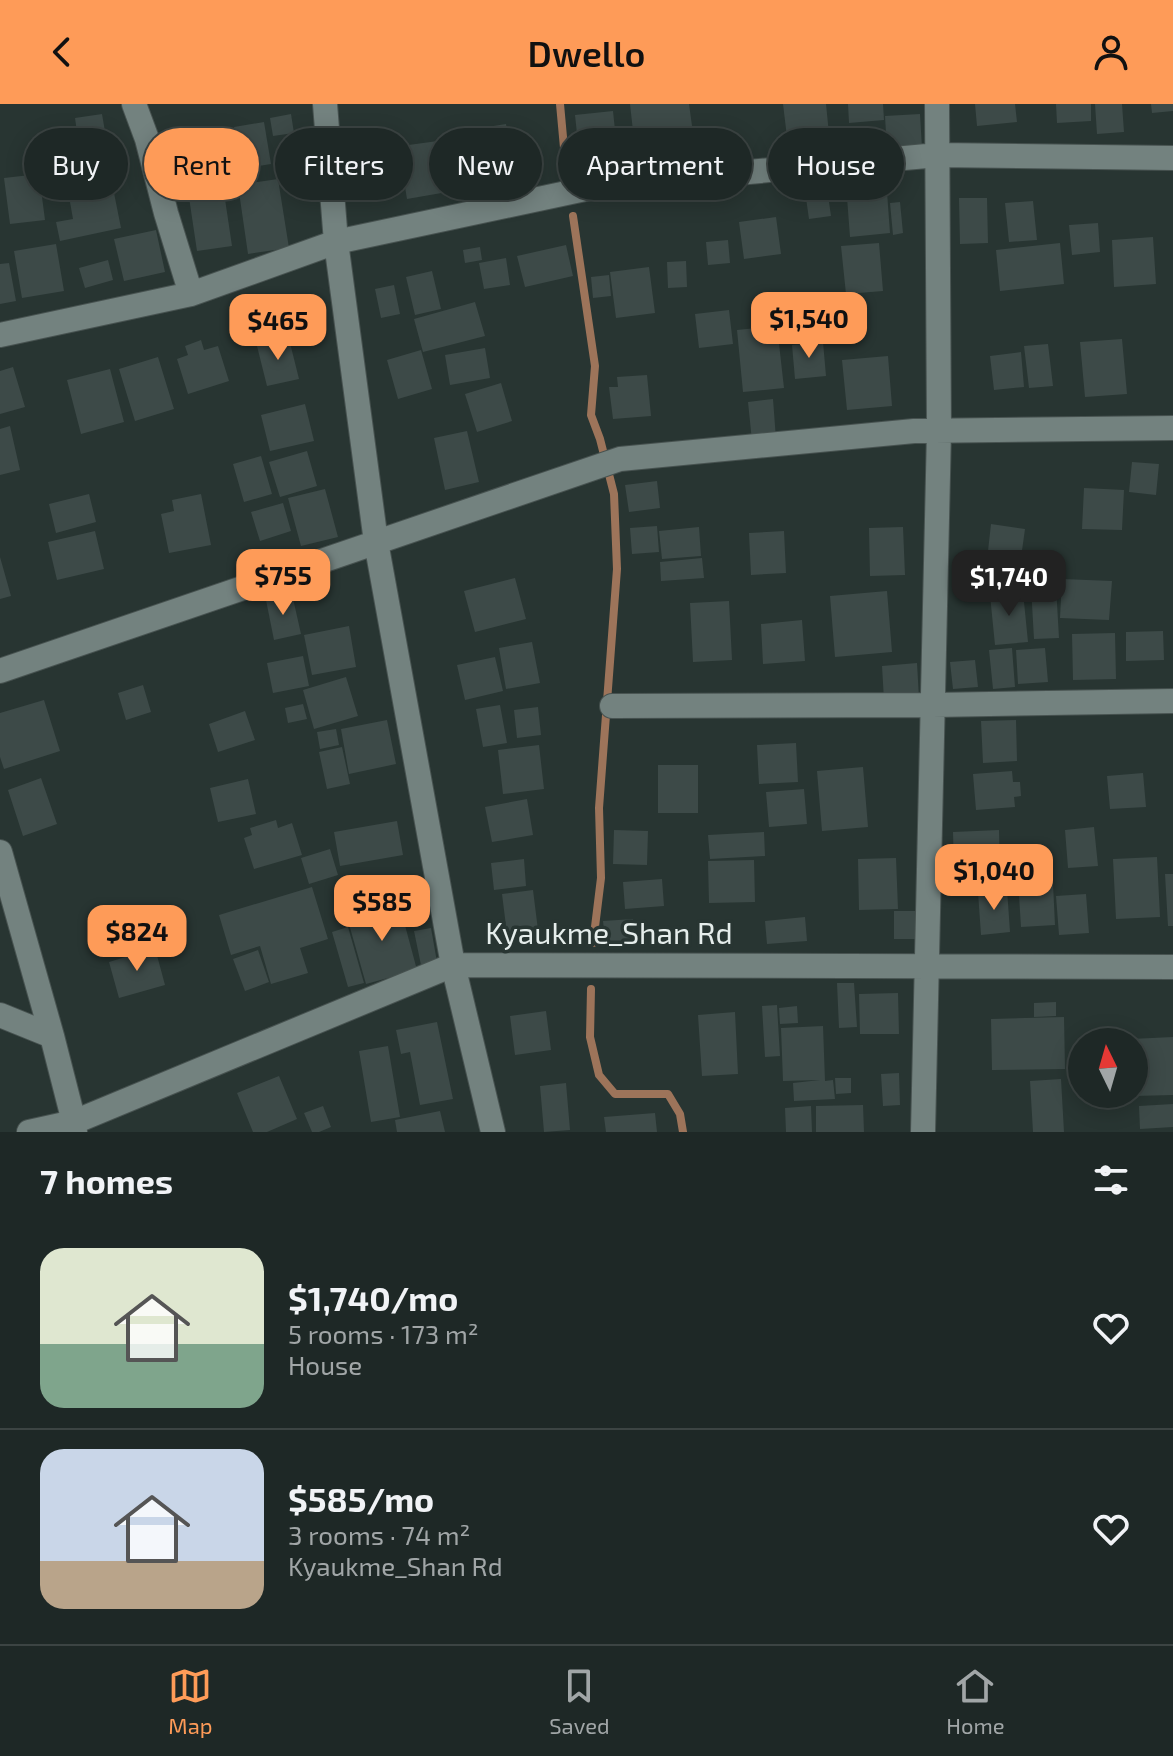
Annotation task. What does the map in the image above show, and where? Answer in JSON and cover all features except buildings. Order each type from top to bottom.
[{"type":"street","points":[[134,104],[191,294]]},
{"type":"street","points":[[325,104],[336,242],[376,542],[453,965],[493,1132]]},
{"type":"street","points":[[923,1132],[939,431],[937,104]]},
{"type":"street","points":[[0,335],[191,294],[336,242],[604,185],[938,155],[1173,158]]},
{"type":"street","points":[[0,671],[620,459],[914,431],[1173,428]]},
{"type":"street","points":[[612,706],[1173,701]]},
{"type":"street","points":[[0,852],[52,1036],[74,1127]]},
{"type":"street","name":"Kyaukme_Shan Rd","points":[[29,1132],[74,1127],[453,965],[1173,967]]},
{"type":"street","points":[[0,1015],[52,1036]]},
{"type":"waterway","points":[[560,104],[562,128]]},
{"type":"waterway","points":[[573,216],[595,366],[591,415],[614,494],[617,569],[599,808],[601,878],[593,943]]},
{"type":"waterway","points":[[591,989],[590,1037],[599,1075],[615,1094],[668,1094],[680,1114],[683,1132]]}]
